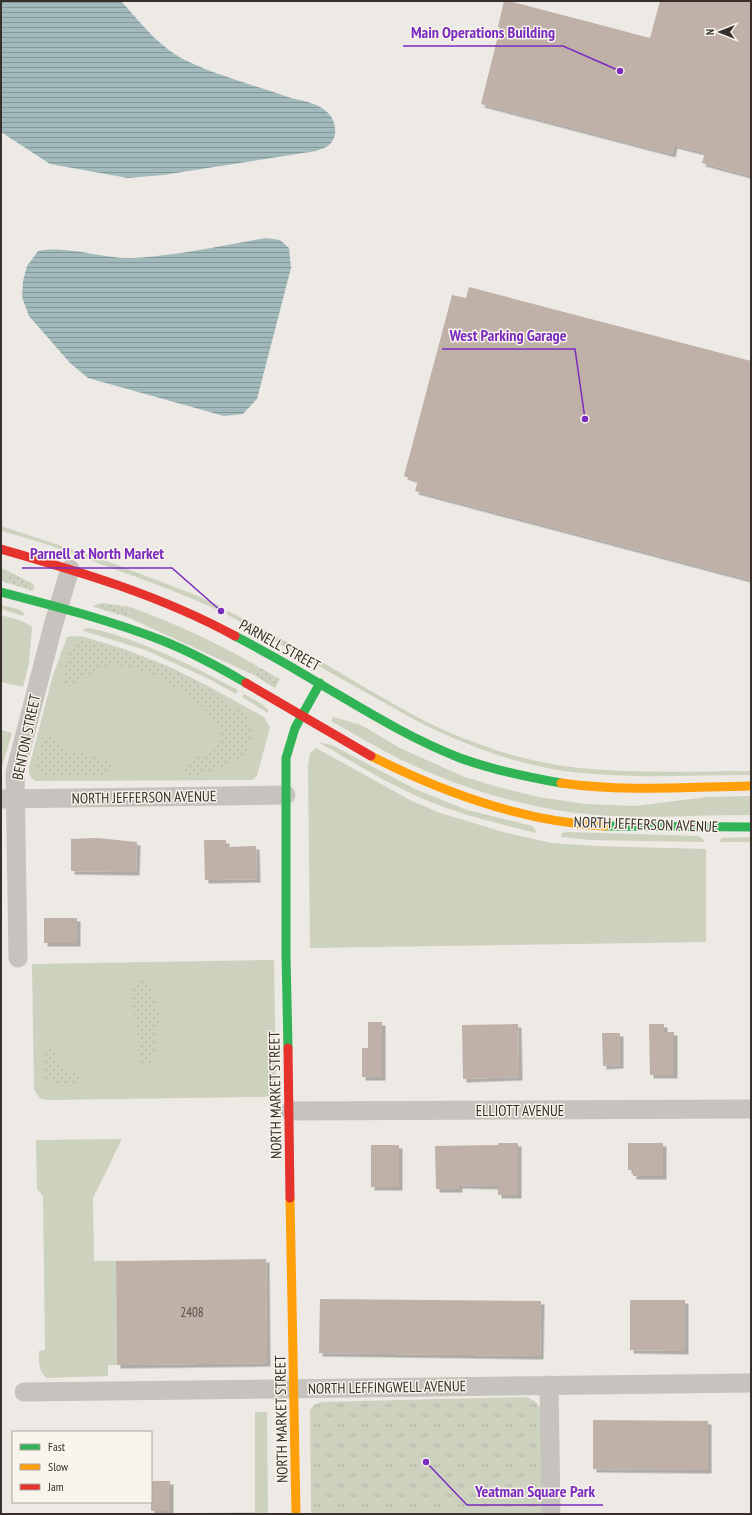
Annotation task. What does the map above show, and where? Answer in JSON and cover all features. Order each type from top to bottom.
[{"type":"main road","name":"PARNELL STREET","points":[[1,549],[70,569],[174,606],[221,628],[320,683]]},
{"type":"main road","points":[[1,592],[58,607],[143,633],[178,647],[213,664],[300,715]]},
{"type":"main road","points":[[320,683],[390,724],[451,754],[519,775],[571,784],[635,789],[751,786]]},
{"type":"main road","name":"NORTH MARKET STREET","points":[[296,1514],[290,1111],[286,955],[286,758],[288,747],[300,715],[320,683]]},
{"type":"main road","name":"NORTH JEFFERSON AVENUE","points":[[300,715],[370,754],[429,784],[495,806],[590,825],[623,827],[751,827]]},
{"type":"street","name":"BENTON STREET","points":[[18,958],[8,799],[58,607],[70,569]]},
{"type":"street","name":"NORTH JEFFERSON AVENUE","points":[[8,799],[286,795]]},
{"type":"street","name":"ELLIOTT AVENUE","points":[[290,1111],[751,1109]]},
{"type":"street","name":"NORTH LEFFINGWELL AVENUE","points":[[24,1392],[751,1383]]},
{"type":"street","points":[[549,1385],[551,1514]]},
{"type":"green space","points":[[1,526],[104,560],[223,607],[220,611],[164,587],[80,556],[1,531]]},
{"type":"green space","points":[[1,568],[8,571],[5,582],[1,581]]},
{"type":"green space","points":[[8,571],[33,584],[33,591],[5,582]]},
{"type":"green space","points":[[102,603],[130,607],[127,617],[94,607],[95,605]]},
{"type":"green space","points":[[1,605],[18,609],[24,613],[23,616],[1,609]]},
{"type":"green space","points":[[130,607],[196,634],[259,667],[254,675],[127,617]]},
{"type":"green space","points":[[228,611],[282,639],[424,720],[465,739],[515,756],[553,764],[600,770],[643,772],[751,771],[751,775],[639,776],[594,774],[551,769],[491,753],[452,738],[415,720],[226,614]]},
{"type":"green space","points":[[1,615],[22,621],[32,627],[29,663],[23,687],[1,682]]},
{"type":"green space","points":[[90,628],[147,646],[202,671],[238,690],[236,694],[209,679],[145,650],[84,631],[83,629]]},
{"type":"green space","points":[[81,636],[124,649],[168,666],[264,717],[270,727],[257,776],[253,780],[36,781],[32,779],[29,774],[29,767],[53,675],[67,637]]},
{"type":"green space","points":[[85,641],[116,648],[148,659],[194,680],[212,691],[223,702],[233,706],[246,716],[252,726],[251,739],[245,752],[227,766],[202,774],[187,775],[182,769],[187,763],[212,751],[218,746],[220,742],[220,732],[215,721],[194,699],[167,682],[145,671],[128,667],[112,666],[95,671],[75,684],[69,686],[64,683],[64,668],[70,651],[77,643]]},
{"type":"green space","points":[[259,667],[280,679],[275,688],[254,675]]},
{"type":"green space","points":[[244,694],[262,704],[268,710],[268,713],[242,697]]},
{"type":"green space","points":[[333,717],[361,725],[400,748],[462,776],[538,797],[586,804],[634,806],[708,797],[751,796],[751,815],[641,817],[576,813],[536,806],[476,790],[408,763],[331,721]]},
{"type":"green space","points":[[2,730],[12,733],[1,770],[1,733]]},
{"type":"green space","points":[[49,734],[54,736],[65,748],[105,760],[110,763],[110,770],[106,775],[86,774],[43,776],[37,770],[36,761],[43,736]]},
{"type":"green space","points":[[318,742],[332,745],[415,789],[467,810],[532,826],[536,833],[468,815],[428,801],[386,781]]},
{"type":"green space","points":[[316,748],[412,801],[440,813],[507,833],[551,843],[596,846],[706,849],[706,942],[310,948],[308,767],[310,753]]},
{"type":"green space","points":[[562,833],[699,836],[705,842],[589,840],[561,837]]},
{"type":"green space","points":[[751,837],[751,842],[720,842],[721,838]]},
{"type":"green space","points":[[274,960],[276,1088],[270,1095],[264,1097],[49,1100],[41,1099],[35,1092],[32,964]]},
{"type":"green space","points":[[143,978],[150,984],[159,1015],[154,1059],[147,1066],[142,1065],[140,1060],[137,1023],[130,997],[136,984]]},
{"type":"green space","points":[[53,1048],[56,1060],[61,1068],[80,1075],[81,1080],[78,1085],[64,1086],[55,1084],[44,1077],[43,1059],[48,1049]]},
{"type":"green space","points":[[122,1139],[93,1198],[94,1261],[116,1261],[117,1365],[108,1365],[108,1376],[47,1378],[42,1373],[39,1362],[39,1351],[45,1350],[43,1196],[37,1189],[36,1140]]},
{"type":"green space","points":[[525,1397],[534,1401],[541,1410],[542,1514],[311,1514],[310,1410],[314,1405],[321,1402]]},
{"type":"green space","points":[[255,1412],[267,1412],[268,1514],[120,1514],[255,1512]]},
{"type":"water","points":[[1,1],[121,1],[158,41],[185,60],[223,76],[319,106],[333,119],[335,128],[334,137],[328,146],[316,151],[163,175],[128,178],[50,164],[1,132]]},
{"type":"water","points":[[266,238],[280,240],[289,248],[291,268],[257,399],[243,414],[224,416],[88,378],[70,363],[29,316],[22,297],[23,281],[27,266],[38,251],[61,250],[120,258],[132,258],[183,253]]},
{"type":"building","points":[[504,1],[509,1],[650,38],[660,1],[751,1],[751,176],[702,163],[705,153],[674,145],[672,154],[481,104],[500,28],[498,27]]},
{"type":"building","points":[[469,287],[751,361],[751,580],[415,491],[418,481],[404,476],[452,295],[466,298]]},
{"type":"building","points":[[97,838],[137,842],[136,872],[71,871],[71,839]]},
{"type":"building","points":[[204,840],[226,840],[226,847],[256,846],[257,879],[205,880]]},
{"type":"building","points":[[44,918],[77,918],[77,943],[44,943]]},
{"type":"building","points":[[368,1022],[382,1022],[382,1077],[362,1077],[362,1048],[368,1048]]},
{"type":"building","points":[[518,1024],[519,1077],[463,1079],[462,1025]]},
{"type":"building","points":[[649,1024],[664,1024],[664,1032],[674,1032],[674,1075],[650,1075]]},
{"type":"building","points":[[602,1033],[620,1033],[620,1065],[603,1066]]},
{"type":"building","points":[[498,1143],[518,1143],[518,1195],[498,1195],[498,1186],[459,1185],[459,1189],[436,1189],[435,1146],[498,1145]]},
{"type":"building","points":[[628,1143],[663,1143],[663,1176],[633,1176],[633,1170],[628,1170]]},
{"type":"building","points":[[371,1145],[399,1145],[399,1187],[371,1187]]},
{"type":"building","points":[[266,1259],[267,1363],[117,1365],[116,1261]]},
{"type":"building","points":[[320,1299],[541,1301],[540,1356],[319,1353]]},
{"type":"building","points":[[630,1300],[685,1300],[685,1351],[630,1350]]},
{"type":"building","points":[[593,1420],[708,1421],[708,1470],[593,1469]]},
{"type":"building","points":[[152,1481],[170,1481],[170,1511],[151,1511]]},
{"type":"traffic: fast","points":[[1,592],[62,608],[161,640],[205,660],[246,683]]},
{"type":"traffic: fast","points":[[235,636],[278,659],[389,724],[424,742],[460,758],[497,770],[561,783]]},
{"type":"traffic: fast","points":[[288,1048],[286,955],[286,758],[295,728],[320,683]]},
{"type":"traffic: fast","points":[[605,826],[751,827]]},
{"type":"traffic: slow","points":[[371,756],[427,782],[455,793],[514,812],[544,819],[605,826]]},
{"type":"traffic: slow","points":[[561,783],[585,786],[632,788],[751,786]]},
{"type":"traffic: slow","points":[[290,1198],[296,1514]]},
{"type":"traffic: jam","points":[[1,549],[121,586],[179,609],[235,636]]},
{"type":"traffic: jam","points":[[246,683],[371,756]]},
{"type":"traffic: jam","points":[[288,1048],[290,1198]]},
{"type":"place","name":"Main Operations Building","points":[[620,71]]},
{"type":"place","name":"West Parking Garage","points":[[585,419]]},
{"type":"place","name":"Parnell at North Market","points":[[221,611]]},
{"type":"place","name":"Yeatman Square Park","points":[[426,1462]]}]
